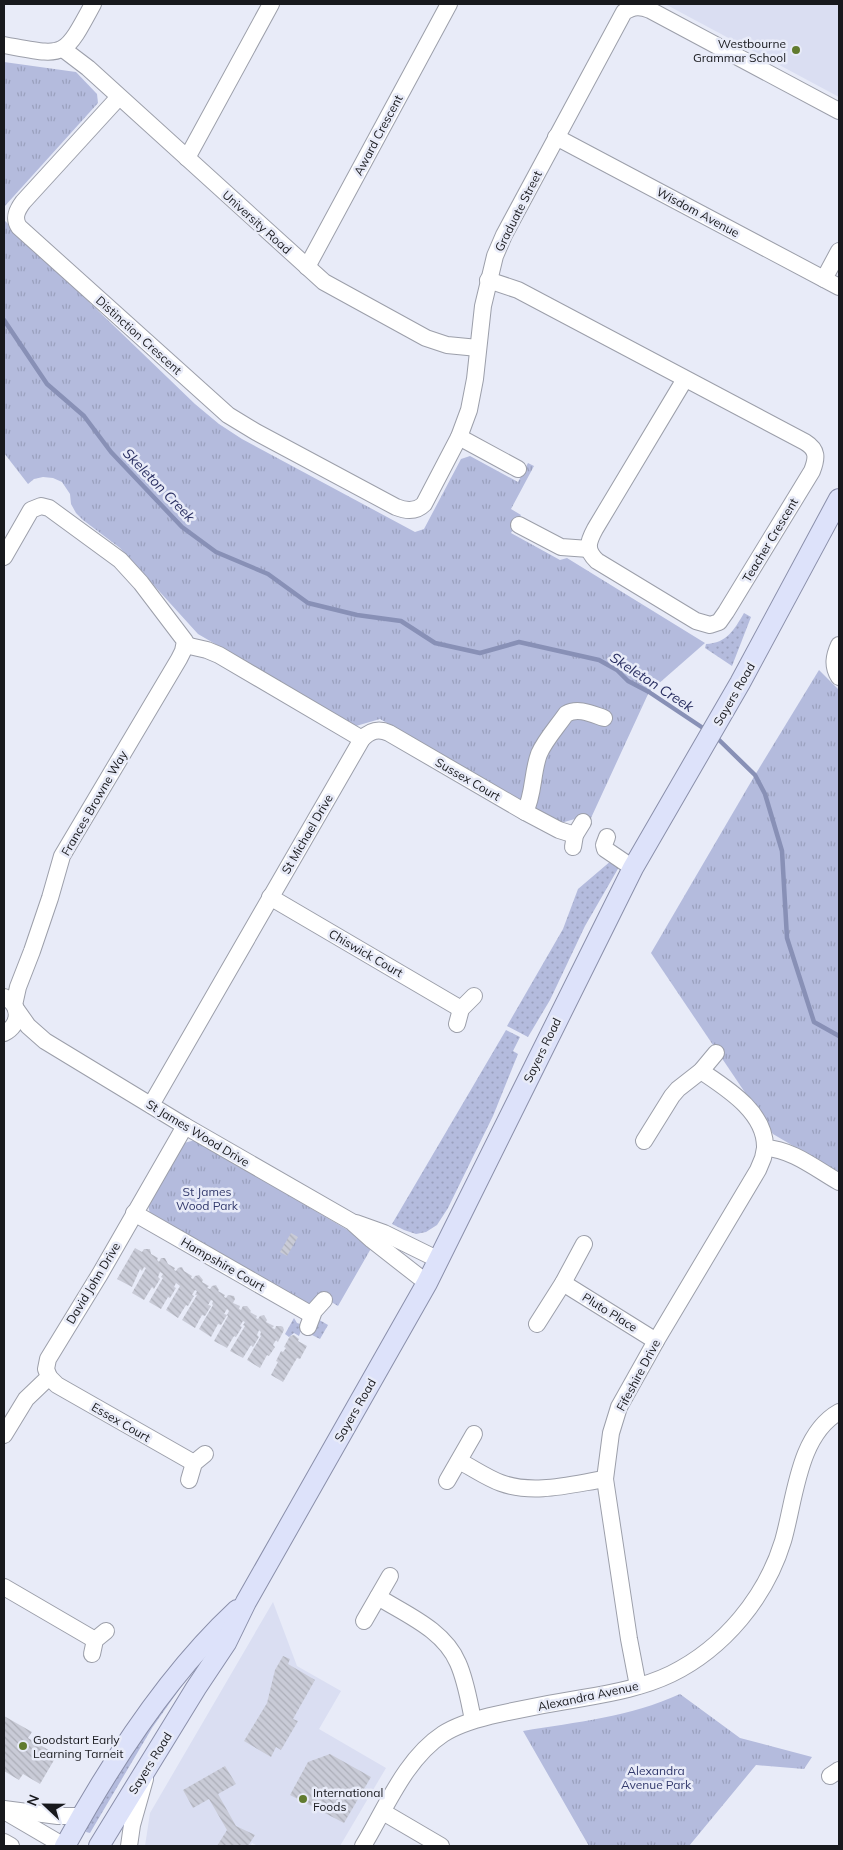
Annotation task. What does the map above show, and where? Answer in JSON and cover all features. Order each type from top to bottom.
[{"type":"main road","name":"Sayers Road","points":[[99,1846],[196,1688],[226,1643],[427,1283],[633,868],[740,683],[839,499]]},
{"type":"main road","name":"Sayers Road","points":[[64,1846],[81,1816],[131,1739],[170,1684],[213,1632],[243,1610]]},
{"type":"street","points":[[4,45],[52,52],[63,50],[77,33],[92,4]]},
{"type":"street","points":[[187,158],[271,4]]},
{"type":"street","name":"Award Crescent","points":[[308,267],[449,4]]},
{"type":"street","name":"Graduate Street","points":[[415,510],[424,504],[459,437],[473,394],[482,306],[494,256],[624,12],[632,7],[642,6],[839,111]]},
{"type":"street","name":"University Road","points":[[63,50],[88,68],[332,288],[426,338],[447,345],[478,348]]},
{"type":"street","name":"Distinction Crescent","points":[[119,96],[23,202],[16,218],[19,227],[228,415],[396,507],[403,510],[415,510]]},
{"type":"street","name":"Wisdom Avenue","points":[[556,137],[839,287]]},
{"type":"street","points":[[824,279],[839,251]]},
{"type":"street","name":"Teacher Crescent","points":[[488,280],[518,290],[811,445],[816,454],[816,462],[812,471],[726,612],[714,624],[706,625],[696,621],[597,560],[589,549]]},
{"type":"street","points":[[520,526],[561,547],[589,549],[589,541],[595,529],[686,379]]},
{"type":"street","points":[[459,437],[518,469]]},
{"type":"street","points":[[4,557],[32,509],[43,506],[52,509],[120,560],[183,636],[184,645],[207,650],[362,739]]},
{"type":"street","name":"Frances Browne Way","points":[[4,1033],[15,1024],[16,1020],[11,1004],[32,951],[62,856],[179,659],[184,645]]},
{"type":"street","points":[[839,645],[834,662],[839,677]]},
{"type":"street","points":[[525,812],[531,800],[534,772],[539,753],[566,714],[572,711],[580,711],[605,718]]},
{"type":"street","name":"Sussex Court","points":[[362,739],[374,731],[381,730],[389,733],[558,830],[577,835]]},
{"type":"street","name":"St Michael Drive","points":[[151,1105],[362,739]]},
{"type":"street","points":[[607,837],[604,845],[605,849],[633,868]]},
{"type":"street","name":"Chiswick Court","points":[[270,897],[459,1016],[474,996]]},
{"type":"street","name":"Frances Browne Way","points":[[4,991],[13,985],[24,970]]},
{"type":"street","name":"St James Wood Drive","points":[[11,1004],[28,1026],[45,1041],[185,1126],[352,1222],[384,1233],[439,1260]]},
{"type":"street","name":"St James Wood Drive","points":[[4,1033],[24,1034],[45,1041]]},
{"type":"street","points":[[644,1141],[672,1096],[701,1071],[716,1053]]},
{"type":"street","points":[[701,1071],[733,1093],[753,1114],[765,1140],[765,1148],[785,1152],[839,1182]]},
{"type":"street","name":"David John Drive","points":[[49,1378],[46,1370],[48,1359],[100,1274],[185,1126]]},
{"type":"street","name":"Fifeshire Drive","points":[[638,1686],[605,1479],[611,1433],[619,1407],[758,1170],[765,1148]]},
{"type":"street","name":"Hampshire Court","points":[[134,1213],[310,1321],[324,1300]]},
{"type":"street","name":"St James Wood Drive","points":[[352,1222],[427,1283]]},
{"type":"street","points":[[537,1324],[563,1283],[584,1244]]},
{"type":"street","name":"Pluto Place","points":[[563,1283],[656,1341]]},
{"type":"street","points":[[4,1435],[26,1399],[49,1378]]},
{"type":"street","name":"Essex Court","points":[[49,1378],[58,1386],[199,1459],[189,1480]]},
{"type":"street","name":"Alexandra Avenue","points":[[363,1846],[410,1766],[444,1734],[473,1720],[513,1710],[638,1686],[671,1674],[726,1635],[761,1591],[783,1541],[797,1482],[810,1446],[827,1421],[839,1412]]},
{"type":"street","points":[[448,1482],[474,1434]]},
{"type":"street","points":[[459,1461],[500,1483],[518,1488],[543,1489],[605,1479]]},
{"type":"street","points":[[364,1621],[390,1576]]},
{"type":"street","points":[[4,1587],[98,1642]]},
{"type":"street","points":[[378,1597],[433,1631],[448,1646],[459,1664],[473,1720]]},
{"type":"street","points":[[129,1846],[132,1825],[149,1765]]},
{"type":"street","points":[[4,1810],[58,1816],[81,1816]]},
{"type":"street","points":[[4,1810],[64,1846]]},
{"type":"street","points":[[383,1812],[441,1846]]},
{"type":"street","points":[[4,1842],[11,1846]]},
{"type":"shaded area","name":"Westbourne Grammar School","points":[[665,4],[839,4],[839,97]]},
{"type":"shaded area","points":[[273,1602],[297,1666],[341,1691],[319,1729],[386,1768],[340,1846],[258,1846],[252,1843],[250,1846],[145,1846],[150,1813]]},
{"type":"green space","points":[[4,62],[76,72],[97,94],[98,103],[4,207]]},
{"type":"green space","points":[[4,220],[195,404],[219,424],[242,439],[415,532],[424,529],[461,459],[470,456],[518,482],[528,463],[534,466],[511,509],[521,515],[511,533],[560,560],[567,558],[705,643],[649,692],[591,818],[585,816],[561,823],[380,719],[356,726],[198,634],[120,548],[76,513],[71,504],[70,494],[62,482],[53,478],[43,477],[34,479],[28,484],[4,453]]},
{"type":"green space","points":[[744,613],[751,617],[732,666],[705,648],[706,644],[725,638],[737,625]]},
{"type":"green space","points":[[819,670],[839,690],[839,1173],[773,1134],[651,953]]},
{"type":"green space","points":[[612,860],[619,867],[585,926],[550,1000],[528,1037],[507,1026],[563,929],[578,889]]},
{"type":"green space","points":[[506,1030],[520,1037],[513,1051],[518,1054],[493,1116],[448,1208],[437,1225],[426,1232],[416,1234],[392,1224]]},
{"type":"green space","name":"St James Wood Park","points":[[195,1140],[373,1245],[338,1306],[323,1297],[307,1305],[150,1214],[148,1205],[184,1143]]},
{"type":"green space","points":[[294,1318],[297,1323],[303,1325],[299,1336],[294,1333],[289,1337],[285,1334]]},
{"type":"green space","points":[[316,1318],[328,1325],[320,1339],[312,1335]]},
{"type":"green space","points":[[195,1667],[152,1728],[90,1833],[86,1832],[87,1826],[134,1747]]},
{"type":"green space","name":"Alexandra Avenue Park","points":[[680,1694],[740,1738],[812,1757],[804,1769],[756,1765],[689,1846],[589,1846],[523,1731],[622,1713],[661,1702]]},
{"type":"building","points":[[291,1233],[298,1237],[287,1256],[280,1252]]},
{"type":"building","points":[[135,1248],[142,1252],[144,1249],[150,1249],[151,1254],[158,1258],[159,1262],[161,1258],[165,1258],[168,1264],[175,1268],[174,1270],[176,1271],[182,1267],[193,1279],[199,1275],[203,1280],[202,1282],[209,1286],[207,1288],[210,1289],[216,1285],[218,1291],[225,1295],[224,1297],[226,1298],[228,1295],[234,1296],[233,1303],[240,1306],[239,1309],[241,1310],[243,1306],[247,1306],[250,1312],[257,1316],[256,1318],[258,1319],[264,1315],[267,1320],[266,1322],[274,1326],[272,1328],[275,1329],[276,1326],[283,1327],[284,1330],[278,1342],[276,1340],[273,1345],[275,1347],[269,1356],[267,1355],[260,1368],[247,1360],[261,1336],[259,1330],[257,1335],[259,1337],[253,1347],[251,1345],[243,1358],[230,1351],[245,1326],[243,1325],[245,1322],[243,1321],[240,1326],[242,1327],[227,1348],[214,1341],[227,1315],[221,1325],[218,1324],[211,1337],[199,1329],[213,1305],[213,1301],[211,1300],[208,1305],[211,1306],[205,1316],[202,1315],[195,1328],[182,1320],[197,1295],[195,1295],[197,1291],[195,1290],[188,1306],[186,1305],[178,1318],[166,1310],[180,1286],[176,1283],[174,1287],[176,1288],[161,1309],[149,1302],[163,1278],[161,1277],[163,1274],[160,1272],[158,1277],[160,1279],[154,1289],[152,1287],[144,1300],[132,1293],[146,1268],[144,1267],[142,1271],[140,1269],[132,1287],[117,1279]]},
{"type":"building","points":[[294,1335],[299,1339],[298,1341],[307,1346],[300,1359],[297,1358],[283,1382],[271,1375],[281,1351],[283,1352],[286,1348],[284,1347],[290,1336]]},
{"type":"building","points":[[283,1656],[290,1659],[288,1664],[315,1680],[293,1719],[298,1721],[281,1750],[276,1747],[271,1757],[244,1741],[267,1703],[275,1670]]},
{"type":"building","name":"Goodstart Early Learning Tarneit","points":[[4,1716],[32,1732],[28,1738],[57,1755],[40,1784],[23,1774],[19,1780],[4,1771]]},
{"type":"building","points":[[330,1754],[371,1777],[344,1823],[290,1795],[308,1762]]},
{"type":"building","points":[[225,1766],[236,1784],[218,1794],[236,1826],[255,1835],[248,1846],[217,1846],[227,1830],[209,1799],[193,1808],[183,1790]]},
{"type":"waterway","name":"Skeleton Creek","points":[[4,320],[47,384],[84,416],[111,452],[182,527],[216,552],[268,574],[308,603],[357,615],[401,621],[435,643],[480,653],[519,642],[599,660],[617,670],[628,681],[649,692],[706,730]]},
{"type":"waterway","name":"Skeleton Creek","points":[[715,736],[755,775],[765,794],[782,851],[787,938],[814,1022],[839,1036]]},
{"type":"place","name":"Westbourne Grammar School","points":[[796,50]]},
{"type":"place","name":"Goodstart Early Learning Tarneit","points":[[23,1746]]},
{"type":"place","name":"International Foods","points":[[303,1799]]}]
